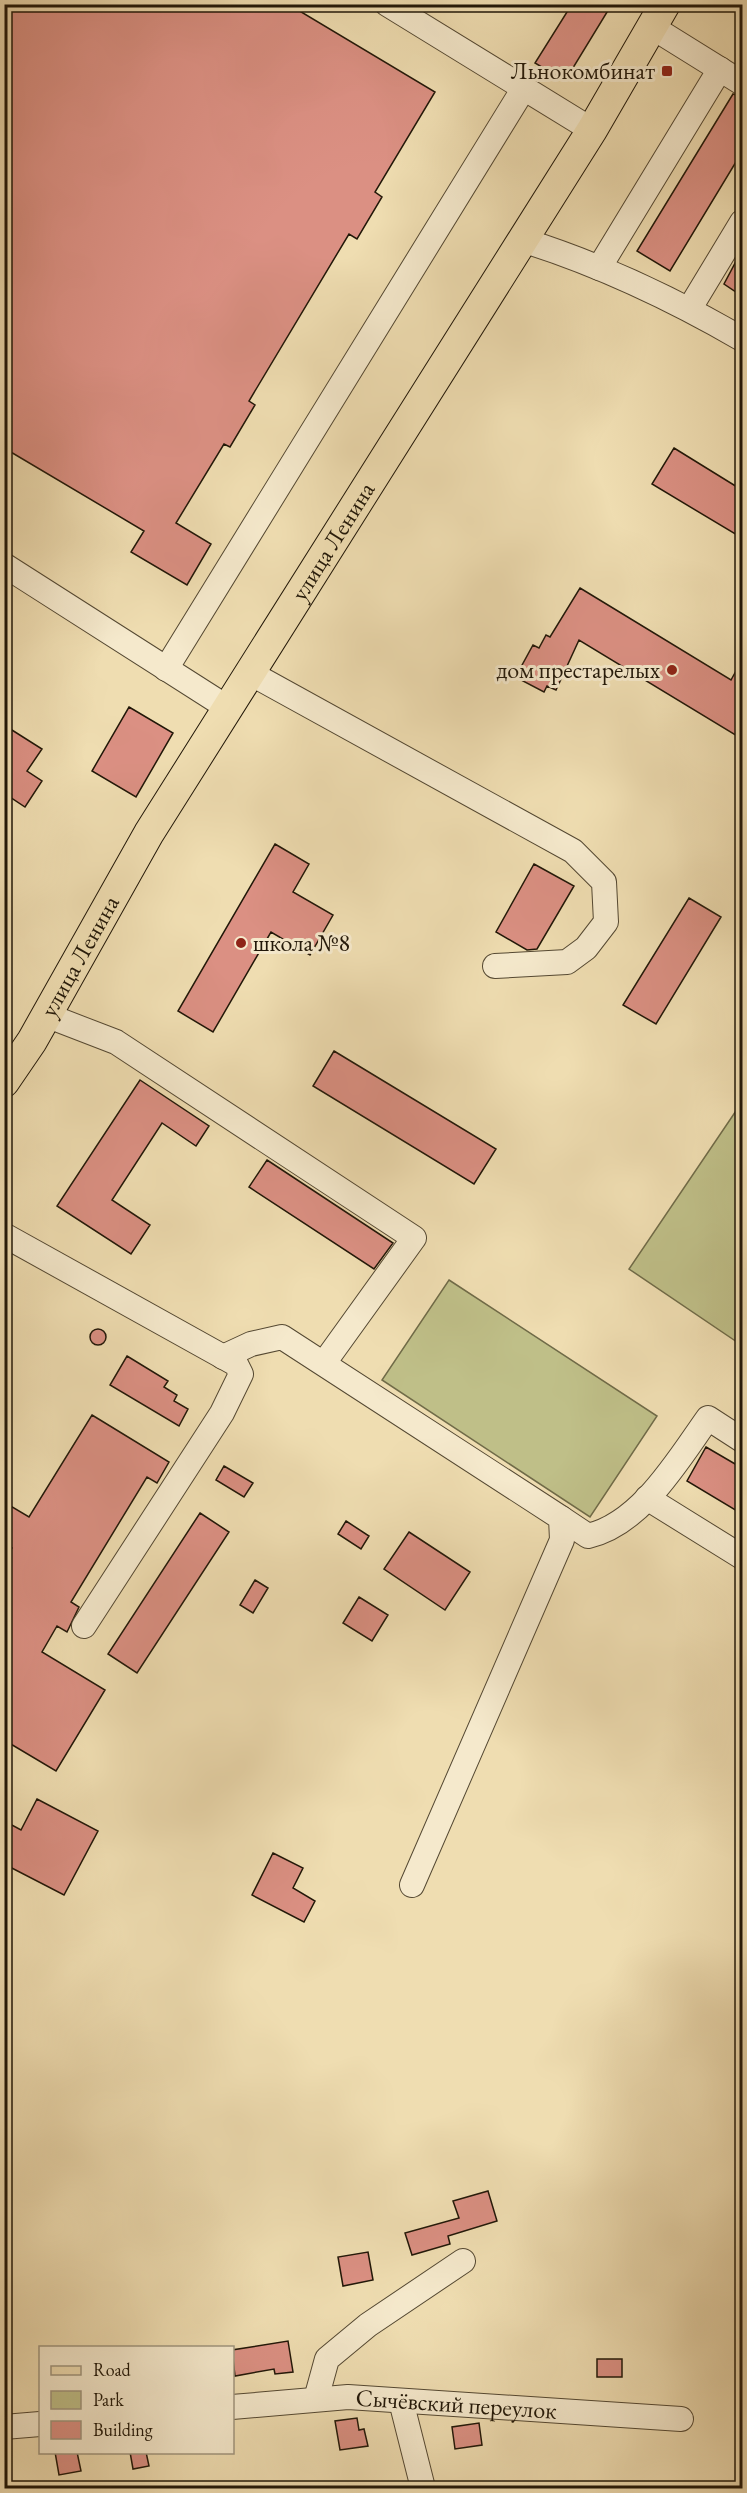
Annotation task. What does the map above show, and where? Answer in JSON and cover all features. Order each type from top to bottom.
[{"type":"main road","name":"улица Ленина","points":[[4,1082],[46,1015],[149,833],[592,130],[659,16]]},
{"type":"street","points":[[387,4],[592,130]]},
{"type":"street","points":[[659,16],[720,69],[742,83]]},
{"type":"street","points":[[599,268],[720,69]]},
{"type":"street","points":[[166,669],[524,88]]},
{"type":"street","points":[[690,308],[742,222]]},
{"type":"street","points":[[522,240],[599,268],[690,308],[742,339]]},
{"type":"street","points":[[4,566],[228,708]]},
{"type":"street","points":[[250,673],[573,851],[604,882],[606,922],[586,948],[567,962],[495,966]]},
{"type":"street","points":[[46,1015],[116,1042],[414,1238],[324,1363]]},
{"type":"street","points":[[4,1235],[236,1364],[242,1374],[222,1413],[84,1626]]},
{"type":"street","points":[[223,1357],[251,1344],[282,1337],[588,1536],[605,1532],[657,1490],[708,1418],[742,1440]]},
{"type":"street","points":[[647,1498],[742,1557]]},
{"type":"street","points":[[412,1885],[562,1540],[561,1518]]},
{"type":"street","points":[[316,2399],[327,2359],[368,2325],[463,2261]]},
{"type":"street","name":"Сычёвский переулок","points":[[234,2407],[348,2397],[681,2419]]},
{"type":"street","points":[[401,2401],[423,2488]]},
{"type":"street","points":[[4,2427],[39,2424]]},
{"type":"green space","points":[[742,1102],[742,1334],[737,1342],[629,1269]]},
{"type":"green space","points":[[449,1280],[657,1416],[590,1517],[382,1380]]},
{"type":"building","points":[[4,4],[288,4],[435,92],[375,192],[382,197],[357,239],[349,234],[249,401],[255,405],[230,447],[224,444],[176,523],[211,544],[187,585],[131,552],[144,531],[4,448]]},
{"type":"building","points":[[572,4],[612,4],[565,81],[535,63]]},
{"type":"building","points":[[733,94],[742,97],[742,152],[670,271],[637,251]]},
{"type":"building","points":[[742,250],[742,296],[724,284]]},
{"type":"building","points":[[674,448],[742,490],[742,538],[652,484]]},
{"type":"building","name":"дом престарелых","points":[[580,588],[731,680],[742,660],[742,739],[579,640],[556,690],[547,686],[544,692],[521,680],[526,670],[521,667],[533,645],[539,648],[546,635],[550,637]]},
{"type":"building","points":[[129,707],[173,733],[136,797],[92,771]]},
{"type":"building","points":[[4,725],[42,749],[27,771],[42,781],[25,807],[4,793]]},
{"type":"building","name":"школа №8","points":[[275,844],[309,864],[293,892],[333,915],[310,955],[271,932],[213,1032],[178,1011]]},
{"type":"building","points":[[534,864],[574,886],[537,949],[527,950],[496,932]]},
{"type":"building","points":[[689,898],[721,917],[656,1024],[623,1005]]},
{"type":"building","points":[[334,1051],[496,1149],[474,1184],[313,1086]]},
{"type":"building","points":[[140,1080],[209,1126],[196,1146],[162,1123],[112,1200],[150,1225],[131,1254],[57,1206]]},
{"type":"building","points":[[267,1160],[393,1243],[374,1269],[249,1187]]},
{"type":"building","points":[[98,1329],[104,1331],[106,1337],[104,1343],[98,1345],[92,1343],[90,1337],[92,1331]]},
{"type":"building","points":[[127,1356],[168,1381],[164,1387],[177,1395],[174,1401],[188,1409],[179,1426],[110,1385]]},
{"type":"building","points":[[92,1415],[169,1462],[157,1483],[147,1477],[71,1602],[79,1607],[67,1632],[57,1626],[42,1652],[105,1690],[56,1771],[4,1740],[4,1561],[12,1548],[4,1543],[4,1502],[29,1517]]},
{"type":"building","points":[[706,1447],[742,1468],[742,1514],[687,1481]]},
{"type":"building","points":[[224,1466],[253,1483],[244,1497],[216,1480]]},
{"type":"building","points":[[200,1513],[229,1532],[137,1673],[108,1654]]},
{"type":"building","points":[[346,1521],[369,1536],[361,1549],[338,1534]]},
{"type":"building","points":[[409,1532],[470,1572],[445,1610],[384,1569]]},
{"type":"building","points":[[255,1580],[268,1588],[253,1613],[240,1605]]},
{"type":"building","points":[[359,1597],[388,1615],[372,1641],[343,1623]]},
{"type":"building","points":[[37,1799],[98,1831],[64,1895],[4,1864],[4,1833],[10,1824],[21,1830]]},
{"type":"building","points":[[273,1853],[303,1868],[293,1888],[315,1901],[304,1922],[252,1895]]},
{"type":"building","points":[[488,2191],[497,2221],[448,2236],[450,2244],[412,2255],[405,2233],[459,2218],[453,2201]]},
{"type":"building","points":[[368,2252],[373,2280],[343,2286],[338,2257]]},
{"type":"building","points":[[288,2341],[293,2372],[275,2374],[274,2369],[235,2376],[234,2350]]},
{"type":"building","points":[[597,2359],[622,2359],[622,2377],[597,2377]]},
{"type":"building","points":[[357,2418],[359,2430],[364,2429],[368,2446],[340,2450],[335,2421]]},
{"type":"building","points":[[479,2423],[482,2445],[455,2449],[452,2427]]},
{"type":"building","points":[[55,2454],[77,2454],[81,2471],[59,2475]]},
{"type":"building","points":[[130,2454],[146,2454],[149,2466],[133,2469]]},
{"type":"place","name":"Льнокомбинат","points":[[667,71]]},
{"type":"place","name":"дом престарелых","points":[[672,670]]},
{"type":"place","name":"школа №8","points":[[241,943]]}]
